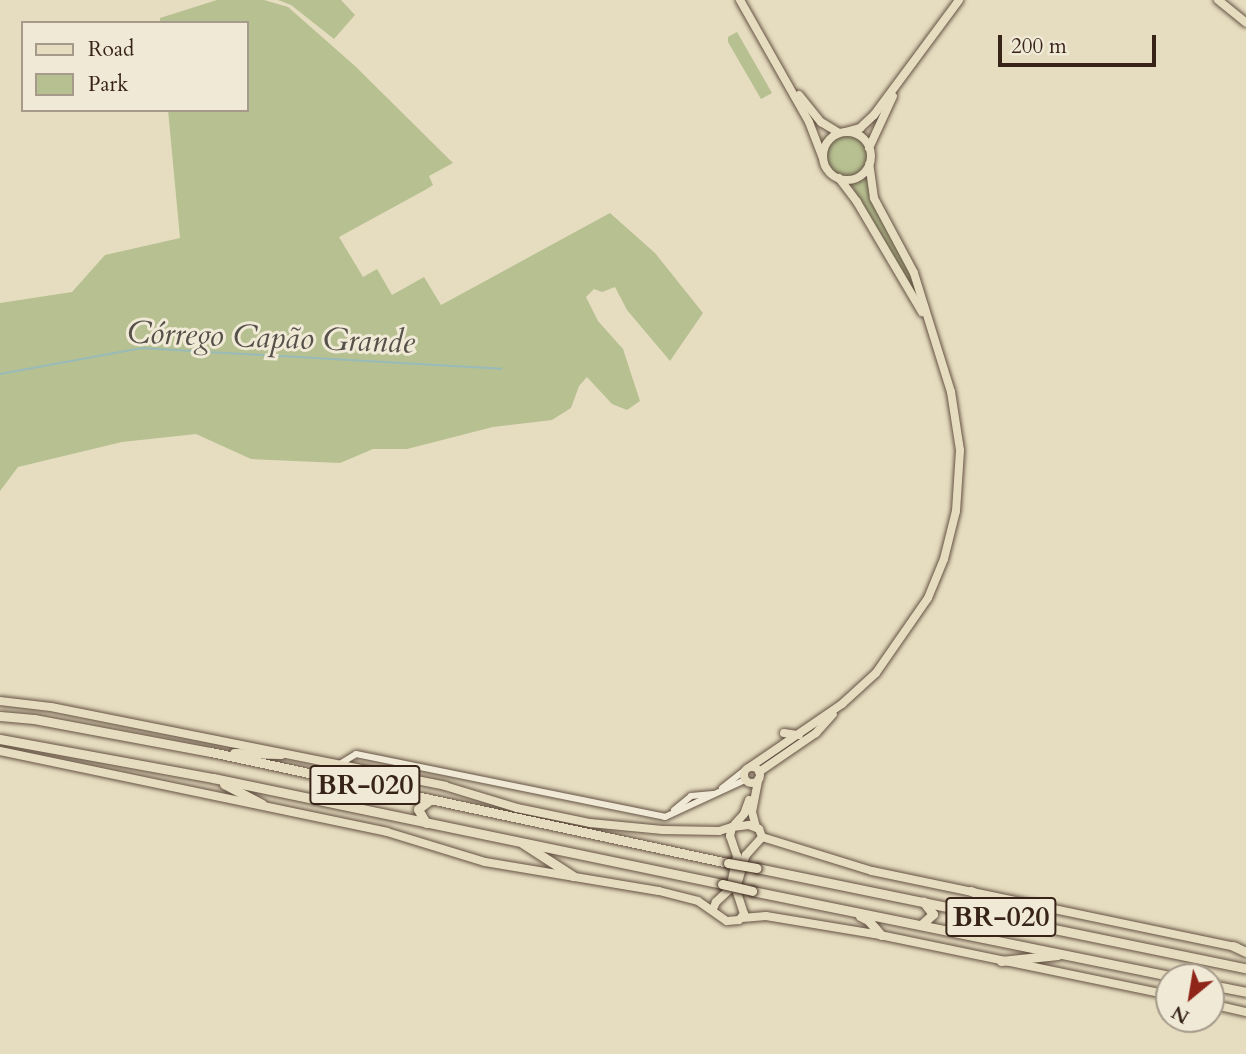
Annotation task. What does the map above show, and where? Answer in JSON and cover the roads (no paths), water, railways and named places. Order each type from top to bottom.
[{"type":"highway","name":"BR-020","points":[[0,716],[34,719],[211,752],[728,863],[1246,968]]},
{"type":"highway","name":"BR-020","points":[[0,739],[213,778],[1155,973]]},
{"type":"highway","points":[[211,752],[281,754]]},
{"type":"highway","points":[[213,778],[262,804]]},
{"type":"highway","points":[[426,823],[418,809],[432,800]]},
{"type":"highway","points":[[517,840],[573,876]]},
{"type":"highway","points":[[971,891],[1050,928]]},
{"type":"highway","points":[[922,924],[933,914],[923,901]]},
{"type":"highway","points":[[846,910],[868,920],[881,935]]},
{"type":"highway","points":[[1233,946],[1246,950]]},
{"type":"highway","points":[[1000,961],[1069,954]]},
{"type":"highway","points":[[1225,988],[1246,992]]},
{"type":"main road","points":[[740,0],[781,69],[808,122],[828,170],[839,178],[857,202],[930,326]]},
{"type":"main road","points":[[823,158],[827,143],[842,133],[866,124],[959,0]]},
{"type":"main road","points":[[1218,0],[1246,23]]},
{"type":"main road","points":[[781,69],[813,114],[842,133],[862,138],[869,148]]},
{"type":"main road","points":[[748,769],[816,733],[842,704],[876,673],[928,598],[944,559],[953,523],[960,450],[951,392],[914,273],[879,211],[869,164],[869,148],[903,78]]},
{"type":"main road","points":[[839,178],[854,179],[869,164]]},
{"type":"main road","points":[[0,701],[51,707],[445,786],[517,808],[590,823],[675,831],[719,831],[733,826],[756,827]]},
{"type":"main road","points":[[713,909],[716,902],[730,889],[737,856],[730,836],[733,826],[746,811],[753,779],[799,735],[842,704]]},
{"type":"main road","points":[[784,733],[799,735]]},
{"type":"main road","points":[[0,751],[387,832],[485,862],[659,891],[698,901],[713,909],[722,919],[734,921],[766,916],[881,935],[1155,992]]},
{"type":"main road","points":[[748,769],[753,779],[751,812],[762,837],[872,872],[1233,946]]},
{"type":"main road","points":[[748,769],[753,779]]},
{"type":"main road","points":[[742,918],[745,910],[736,889],[744,859],[762,837]]},
{"type":"main road","points":[[1225,1007],[1246,1012]]},
{"type":"street","points":[[338,765],[356,754],[657,817],[670,815],[753,779]]},
{"type":"street","points":[[670,815],[686,798],[712,794],[748,769]]},
{"type":"street","points":[[438,771],[445,786]]},
{"type":"waterway","name":"Córrego Capão Grande","points":[[0,374],[141,348],[501,369]]}]
